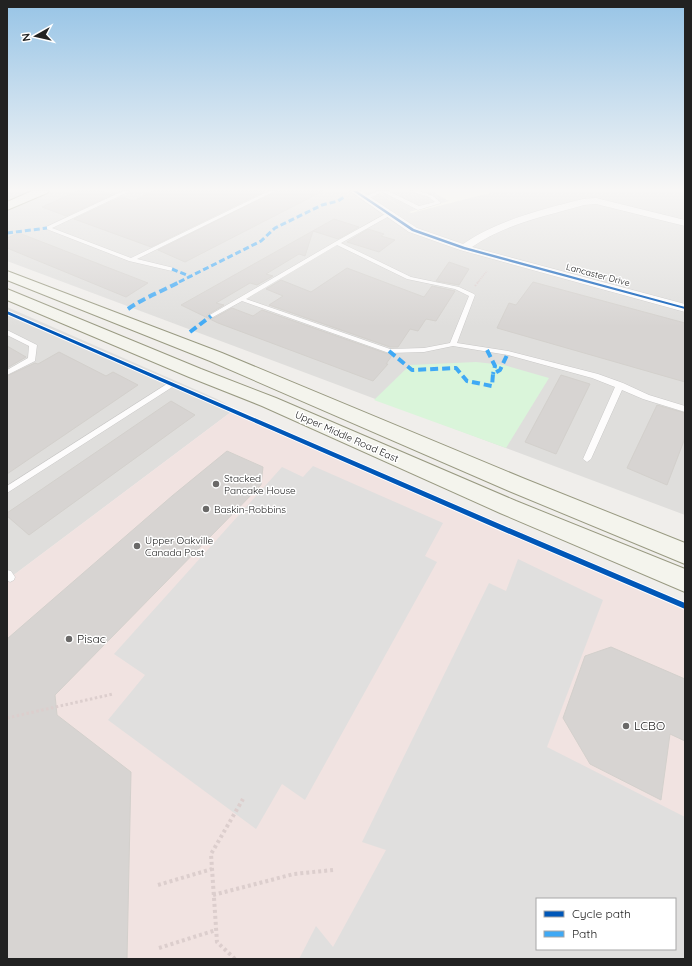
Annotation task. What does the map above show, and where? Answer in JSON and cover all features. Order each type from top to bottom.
[{"type":"main road","name":"Upper Middle Road East","points":[[7,275],[216,357],[516,485],[685,554]]},
{"type":"main road","name":"Upper Middle Road East","points":[[7,294],[195,373],[270,402],[508,506],[685,581]]},
{"type":"street","name":"Lancaster Drive","points":[[430,236],[464,248],[685,308]]},
{"type":"street","points":[[464,248],[471,242],[483,236]]},
{"type":"lane","points":[[68,236],[131,260],[172,269]]},
{"type":"lane","points":[[131,260],[180,236]]},
{"type":"lane","points":[[211,316],[349,236]]},
{"type":"lane","points":[[337,243],[409,278],[457,288],[472,295],[453,344]]},
{"type":"lane","points":[[241,298],[389,351],[424,350],[453,344],[508,353],[595,376],[646,397],[685,409]]},
{"type":"lane","points":[[7,332],[34,345],[32,359],[7,373]]},
{"type":"lane","points":[[7,490],[173,384]]},
{"type":"lane","points":[[587,459],[620,385]]},
{"type":"path","points":[[467,292],[487,271]]},
{"type":"path","points":[[7,718],[113,694]]},
{"type":"path","points":[[235,959],[217,942],[211,854],[243,799]]},
{"type":"path","points":[[158,885],[212,869]]},
{"type":"path","points":[[214,895],[294,874],[333,870]]},
{"type":"path","points":[[159,948],[216,930]]},
{"type":"shaded area","points":[[7,236],[685,236],[685,515],[7,261]]},
{"type":"shaded area","points":[[7,307],[217,399],[235,409],[7,580]]},
{"type":"shaded area","points":[[235,409],[685,602],[685,959],[7,959],[7,580]]},
{"type":"shaded area","points":[[313,466],[443,523],[425,556],[437,562],[305,800],[282,784],[256,829],[108,720],[145,675],[114,654],[282,467],[303,477]]},
{"type":"shaded area","points":[[518,559],[603,600],[547,747],[685,817],[685,959],[299,959],[316,926],[333,947],[386,850],[362,842],[489,583],[506,591]]},
{"type":"green space","points":[[476,362],[504,365],[549,378],[506,448],[374,400],[410,365]]},
{"type":"building","points":[[12,236],[27,236],[148,283],[126,297],[7,248],[7,238]]},
{"type":"building","points":[[121,236],[173,236],[151,247]]},
{"type":"building","points":[[186,236],[235,236],[185,262],[158,250]]},
{"type":"building","points":[[304,236],[311,236],[305,256],[299,254],[266,274],[273,276],[257,285],[250,283],[216,303],[224,305],[207,315],[207,317],[214,318],[232,308],[253,316],[262,310],[388,354],[393,354],[386,364],[388,364],[373,381],[218,323],[181,305]]},
{"type":"building","points":[[329,236],[343,236],[338,239]]},
{"type":"building","points":[[357,236],[381,236],[395,240],[379,252],[347,242]]},
{"type":"building","points":[[449,262],[469,269],[459,285],[436,281]]},
{"type":"building","points":[[347,268],[424,297],[432,286],[455,291],[436,321],[426,319],[418,331],[410,329],[398,347],[390,347],[269,305],[283,296],[266,289],[281,280],[311,292]]},
{"type":"building","points":[[533,282],[685,323],[685,382],[497,328],[509,303],[516,305]]},
{"type":"building","points":[[7,346],[26,357],[7,368]]},
{"type":"building","points":[[59,352],[106,376],[113,372],[138,385],[7,474],[7,376],[35,363],[38,364]]},
{"type":"building","points":[[561,375],[590,384],[556,454],[525,442]]},
{"type":"building","points":[[171,401],[195,415],[29,535],[7,516],[7,513]]},
{"type":"building","points":[[657,405],[685,413],[685,438],[667,485],[627,468]]},
{"type":"building","points":[[227,451],[263,467],[261,485],[55,695],[57,715],[131,772],[127,959],[7,959],[7,639],[172,496]]},
{"type":"building","name":"LCBO","points":[[611,647],[685,679],[685,741],[670,734],[661,800],[590,764],[563,718],[585,656]]},
{"type":"marked path","points":[[128,309],[142,299],[167,289],[189,276],[261,241],[266,236]]},
{"type":"marked path","points":[[172,269],[189,276]]},
{"type":"marked path","points":[[190,332],[211,316]]},
{"type":"marked path","points":[[487,350],[495,366],[493,374]]},
{"type":"marked path","points":[[389,351],[412,370],[456,368],[467,381],[492,386],[493,374],[500,370],[508,353]]},
{"type":"cycle path","points":[[430,236],[464,248],[685,308]]},
{"type":"cycle path","points":[[7,312],[685,606]]},
{"type":"place","name":"Stacked Pancake House","points":[[216,484]]},
{"type":"place","name":"Baskin-Robbins","points":[[206,509]]},
{"type":"place","name":"Upper Oakville Canada Post","points":[[137,546]]},
{"type":"place","name":"Pisac","points":[[69,639]]},
{"type":"place","name":"LCBO","points":[[626,726]]}]
